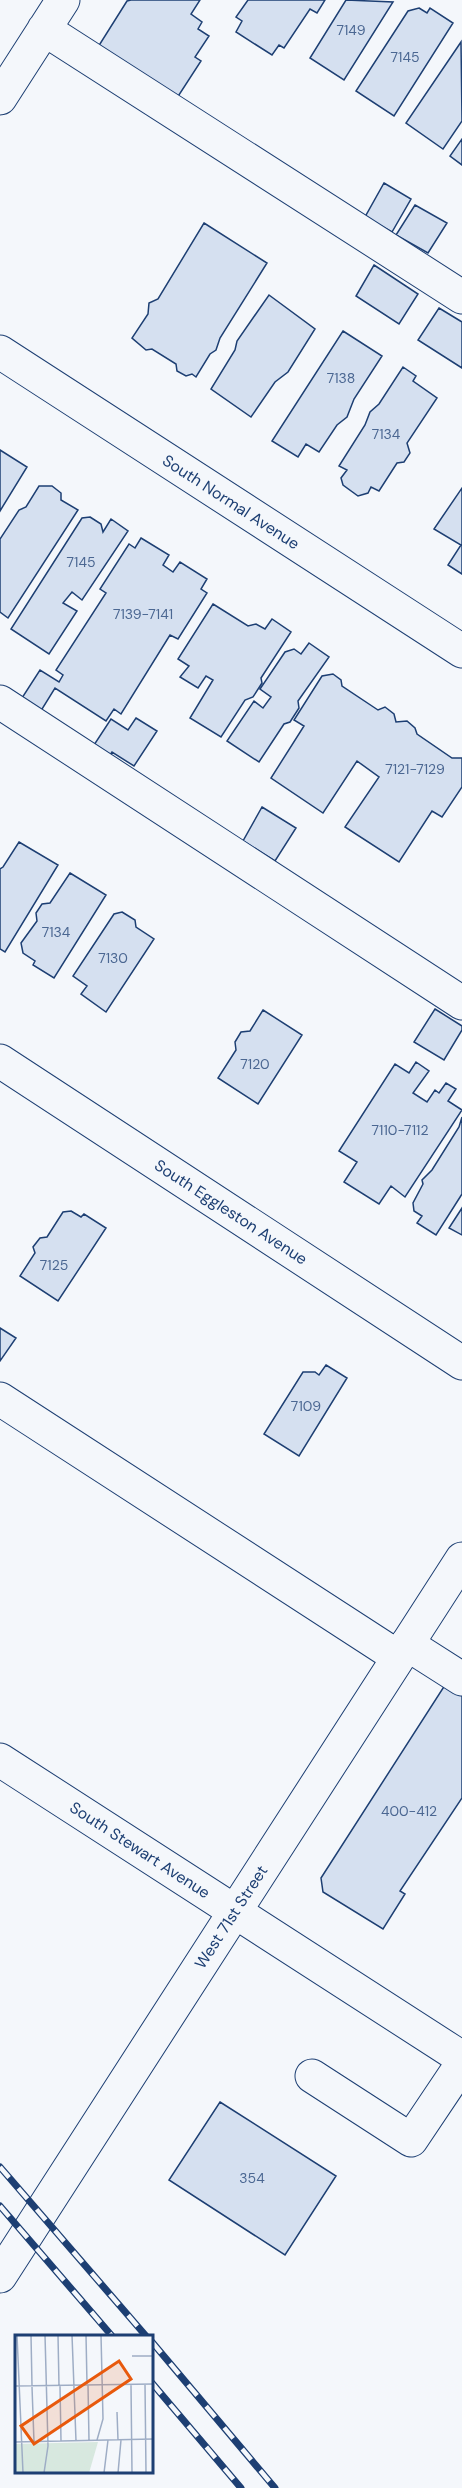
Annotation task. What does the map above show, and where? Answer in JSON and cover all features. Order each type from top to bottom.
[{"type":"street","points":[[0,98],[63,0]]},
{"type":"street","points":[[44,29],[462,297]]},
{"type":"street","name":"South Normal Avenue","points":[[0,352],[462,651]]},
{"type":"street","points":[[0,702],[462,1003]]},
{"type":"street","name":"South Eggleston Avenue","points":[[0,1061],[462,1363]]},
{"type":"street","points":[[0,1399],[403,1651],[462,1679]]},
{"type":"street","name":"West 71st Street","points":[[0,2276],[462,1559]]},
{"type":"street","name":"South Stewart Avenue","points":[[0,1760],[462,2058]]},
{"type":"street","points":[[312,2076],[411,2140],[462,2064]]},
{"type":"building","points":[[200,0],[191,14],[202,22],[198,29],[209,36],[195,57],[201,61],[177,98],[98,47],[127,1]]},
{"type":"building","points":[[248,0],[325,0],[317,13],[310,9],[284,48],[279,45],[272,55],[236,32],[242,21],[236,17]]},
{"type":"building","points":[[346,0],[393,2],[344,80],[310,58]]},
{"type":"building","points":[[419,8],[427,13],[430,8],[453,23],[394,116],[356,91],[408,11]]},
{"type":"building","points":[[461,42],[462,121],[443,149],[406,123]]},
{"type":"building","points":[[462,139],[462,165],[450,156]]},
{"type":"building","points":[[384,183],[411,199],[392,232],[365,217]]},
{"type":"building","points":[[415,205],[447,223],[428,253],[396,235]]},
{"type":"building","points":[[204,223],[267,263],[220,338],[216,350],[210,354],[196,377],[192,374],[186,376],[177,371],[176,364],[152,349],[146,350],[132,338],[148,314],[149,303],[158,299]]},
{"type":"building","points":[[374,265],[418,294],[399,324],[356,296]]},
{"type":"building","points":[[269,295],[315,329],[288,372],[275,382],[251,417],[211,389],[235,350],[237,341]]},
{"type":"building","points":[[439,308],[462,322],[462,368],[418,340]]},
{"type":"building","points":[[343,331],[382,356],[354,399],[347,417],[337,425],[319,452],[306,444],[298,457],[272,441]]},
{"type":"building","points":[[403,367],[416,376],[413,381],[437,398],[407,443],[410,453],[404,462],[397,463],[379,491],[371,487],[368,493],[358,496],[343,485],[341,478],[347,470],[339,466],[365,425],[370,412],[379,404]]},
{"type":"building","points":[[0,450],[27,467],[0,511]]},
{"type":"building","points":[[39,486],[52,486],[61,493],[61,500],[78,510],[8,618],[0,612],[0,539],[19,510],[26,507]]},
{"type":"building","points":[[462,488],[462,574],[448,565],[461,545],[434,529]]},
{"type":"building","points":[[90,517],[101,524],[103,532],[111,519],[128,531],[82,600],[72,592],[63,603],[77,611],[49,654],[11,629],[82,518]]},
{"type":"building","points":[[141,538],[169,555],[163,565],[173,572],[180,562],[207,579],[201,589],[207,593],[178,639],[170,635],[121,714],[114,709],[106,721],[55,688],[39,714],[20,701],[40,670],[59,682],[63,675],[56,670],[106,593],[100,589],[129,544],[135,548]]},
{"type":"building","points":[[213,604],[248,626],[256,624],[265,629],[272,619],[291,632],[261,678],[262,683],[253,697],[245,700],[221,737],[190,718],[213,680],[206,676],[198,688],[180,677],[189,666],[178,659]]},
{"type":"building","points":[[309,643],[329,657],[298,701],[299,708],[290,722],[284,724],[259,762],[227,741],[254,701],[263,708],[271,697],[260,689],[285,652],[294,649],[301,654]]},
{"type":"building","points":[[333,674],[341,680],[342,686],[378,710],[385,707],[394,714],[396,722],[407,721],[415,728],[417,734],[452,758],[462,758],[462,787],[442,817],[432,811],[399,862],[345,827],[379,777],[357,761],[323,813],[271,778],[304,726],[294,720],[322,676]]},
{"type":"building","points":[[136,718],[157,731],[134,766],[112,752],[108,758],[92,748],[111,719],[128,730]]},
{"type":"building","points":[[262,807],[296,828],[275,861],[243,841]]},
{"type":"building","points":[[19,842],[58,865],[5,952],[0,949],[0,869]]},
{"type":"building","points":[[70,873],[106,895],[54,978],[33,965],[35,961],[23,953],[21,943],[37,921],[36,913],[42,904],[50,903]]},
{"type":"building","points":[[122,912],[135,920],[136,927],[154,939],[106,1012],[81,994],[87,986],[73,976],[114,914]]},
{"type":"building","points":[[435,1009],[462,1026],[462,1030],[444,1060],[414,1042]]},
{"type":"building","points":[[263,1010],[302,1035],[258,1104],[218,1078],[236,1050],[235,1042],[241,1032],[250,1031]]},
{"type":"building","points":[[416,1062],[429,1071],[413,1093],[427,1102],[435,1090],[439,1093],[446,1083],[456,1089],[448,1101],[462,1110],[405,1197],[391,1186],[379,1204],[344,1182],[357,1162],[339,1151],[395,1064],[409,1073]]},
{"type":"building","points":[[462,1117],[462,1194],[436,1235],[417,1223],[422,1216],[414,1211],[413,1203],[423,1184],[422,1180],[432,1170],[459,1127]]},
{"type":"building","points":[[462,1208],[462,1235],[449,1228]]},
{"type":"building","points":[[71,1211],[81,1217],[84,1214],[106,1228],[58,1301],[20,1276],[35,1253],[33,1247],[40,1238],[47,1237],[63,1212]]},
{"type":"building","points":[[0,1328],[16,1338],[0,1361]]},
{"type":"building","points":[[326,1365],[347,1378],[299,1456],[264,1434],[303,1372],[315,1372],[319,1375]]},
{"type":"building","points":[[445,1685],[462,1695],[462,1798],[400,1891],[405,1894],[383,1929],[323,1892],[321,1878]]},
{"type":"building","points":[[220,2102],[336,2176],[285,2255],[169,2180]]},
{"type":"railway","points":[[0,2167],[145,2335]]},
{"type":"railway","points":[[0,2206],[111,2335]]},
{"type":"railway","points":[[153,2343],[275,2488]]},
{"type":"railway","points":[[153,2384],[241,2488]]}]
